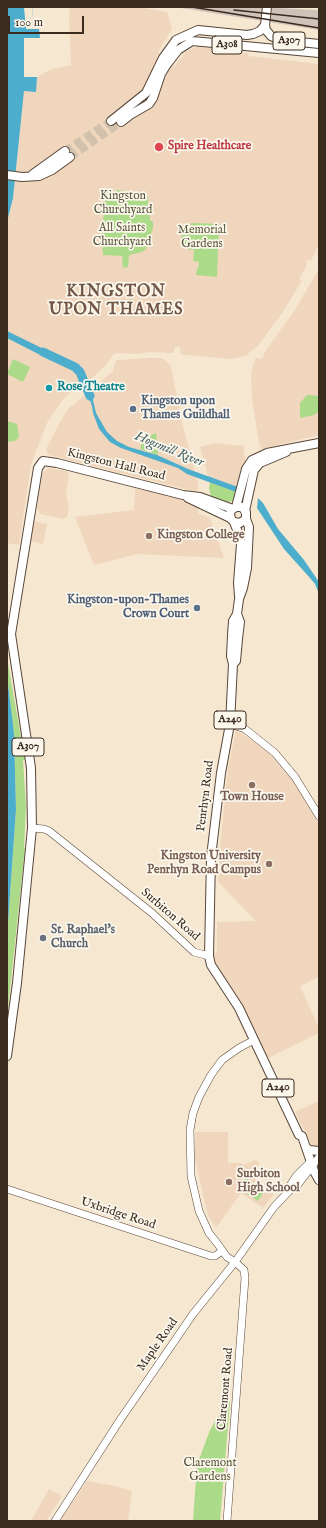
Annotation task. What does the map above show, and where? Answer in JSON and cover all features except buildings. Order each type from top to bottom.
[{"type":"main road","name":"A307","points":[[268,7],[265,26],[269,34],[275,38],[319,44]]},
{"type":"main road","name":"A308","points":[[122,122],[129,111],[148,90],[176,40],[191,32],[203,29],[247,35],[260,31],[265,26]]},
{"type":"main road","name":"A308","points":[[111,121],[129,111],[149,104],[153,98],[165,61],[192,41],[319,53]]},
{"type":"main road","points":[[7,175],[28,176],[42,171],[68,154]]},
{"type":"main road","points":[[234,508],[242,508],[246,515],[240,523],[232,520],[230,512],[234,508],[246,469],[252,460],[267,453],[319,443]]},
{"type":"main road","name":"Penrhyn Road","points":[[239,599],[247,568],[249,527],[246,515],[253,474],[260,463],[295,447]]},
{"type":"main road","name":"Kingston Hall Road","points":[[32,828],[31,768],[11,634],[37,471],[43,461],[57,463],[183,495],[200,497],[234,508]]},
{"type":"main road","name":"Kingston Hall Road","points":[[183,495],[232,520]]},
{"type":"main road","name":"Penrhyn Road","points":[[209,956],[211,857],[221,773],[230,724],[233,664],[231,660],[232,635],[239,599],[238,583],[241,544],[239,535],[232,520]]},
{"type":"main road","name":"A307","points":[[7,1056],[17,983],[32,828]]},
{"type":"main road","name":"A240","points":[[209,956],[211,965],[239,1008],[299,1135],[302,1136],[319,1180]]},
{"type":"main road","name":"A240","points":[[299,1135],[297,1138],[312,1163],[315,1183],[319,1184]]},
{"type":"main road","points":[[307,1148],[309,1150],[319,1152]]},
{"type":"street","points":[[230,724],[245,729],[275,753],[295,777],[317,813]]},
{"type":"street","name":"Surbiton Road","points":[[32,828],[49,831],[152,913],[194,952],[209,956]]},
{"type":"street","name":"Claremont Road","points":[[227,1521],[245,1278],[244,1270],[227,1257],[209,1233],[196,1204],[191,1176],[190,1130],[193,1113],[199,1097],[211,1075],[222,1060],[254,1040]]},
{"type":"street","name":"Maple Road","points":[[55,1521],[120,1420],[170,1347],[271,1212],[290,1190],[295,1188],[319,1152]]},
{"type":"street","name":"Uxbridge Road","points":[[7,1189],[211,1256],[215,1256],[222,1251]]},
{"type":"shaded area","points":[[70,7],[139,7],[167,12],[172,29],[158,52],[174,67],[186,52],[196,47],[248,53],[249,56],[319,64],[319,244],[311,261],[307,260],[306,267],[299,279],[302,280],[283,312],[258,346],[245,356],[231,359],[188,355],[181,354],[180,347],[175,347],[173,353],[116,353],[90,380],[63,399],[47,423],[31,464],[19,545],[7,543],[7,222],[13,198],[24,91],[35,92],[37,77],[52,69],[71,65]]},
{"type":"shaded area","points":[[175,7],[255,7],[319,10],[319,30]]},
{"type":"shaded area","points":[[319,269],[319,435],[262,449],[259,444],[252,398],[251,372],[256,358],[262,359],[266,350],[294,311]]},
{"type":"shaded area","points":[[161,358],[171,367],[183,426],[198,483],[198,490],[193,491],[49,455],[46,451],[68,409],[113,371],[117,360]]},
{"type":"shaded area","points":[[215,443],[244,446],[246,462],[238,487],[208,477],[200,447]]},
{"type":"shaded area","points":[[48,468],[66,471],[69,474],[66,494],[69,509],[67,517],[63,519],[40,514],[37,508],[42,474]]},
{"type":"shaded area","name":"Kingston College","points":[[135,489],[157,492],[197,505],[198,513],[210,518],[224,558],[137,554],[94,565],[75,517],[134,510]]},
{"type":"shaded area","points":[[32,521],[47,524],[43,544],[30,541]]},
{"type":"shaded area","name":"Kingston University Penrhyn Road Campus","points":[[236,730],[258,744],[285,768],[319,822],[319,977],[300,986],[319,1028],[319,1033],[268,1058],[243,1007],[216,966],[214,954],[217,951],[217,922],[256,921],[218,882],[228,768]]},
{"type":"shaded area","points":[[319,1101],[319,1145],[316,1149],[313,1148],[295,1112]]},
{"type":"shaded area","name":"Surbiton High School","points":[[195,1132],[228,1132],[228,1163],[241,1163],[244,1165],[255,1160],[260,1163],[251,1176],[274,1194],[263,1208],[241,1193],[216,1228],[208,1216],[195,1159]]},
{"type":"shaded area","points":[[87,1481],[132,1491],[128,1521],[60,1521]]},
{"type":"shaded area","points":[[49,1489],[62,1496],[46,1521],[31,1521]]},
{"type":"green space","name":"All Saints Churchyard","points":[[116,190],[146,195],[148,198],[150,220],[153,222],[153,228],[146,249],[142,252],[129,255],[128,267],[123,268],[122,256],[103,255],[102,230],[106,191],[116,192]]},
{"type":"green space","name":"Memorial Gardens","points":[[191,223],[219,224],[217,277],[196,275],[199,262],[193,261],[194,250],[186,249],[186,244],[181,244],[182,226],[190,226]]},
{"type":"green space","points":[[13,359],[30,367],[23,382],[7,374]]},
{"type":"green space","points":[[307,395],[319,396],[319,411],[314,415],[300,418],[300,403]]},
{"type":"green space","points":[[7,421],[17,424],[19,437],[15,441],[7,442]]},
{"type":"green space","points":[[156,433],[158,455],[140,449],[142,442],[146,437]]},
{"type":"green space","points":[[210,482],[236,492],[234,501],[226,502],[211,497],[209,488]]},
{"type":"green space","points":[[7,658],[25,760],[23,760],[26,806],[25,848],[7,1018],[7,938],[16,809],[14,733],[7,676]]},
{"type":"green space","points":[[246,1178],[264,1191],[258,1201],[239,1188]]},
{"type":"green space","name":"Claremont Gardens","points":[[227,1401],[230,1402],[220,1521],[193,1521],[197,1465],[210,1430]]},
{"type":"water","points":[[7,7],[32,7],[34,29],[39,29],[40,38],[24,38],[24,77],[37,77],[36,92],[24,91],[13,198],[7,222]]},
{"type":"water","points":[[7,331],[56,355],[52,361],[7,338]]},
{"type":"water","points":[[62,357],[77,365],[87,379],[83,382],[75,370],[59,363]]},
{"type":"water","points":[[91,392],[96,413],[107,432],[117,441],[129,447],[157,455],[188,469],[238,487],[236,492],[187,474],[178,468],[121,448],[110,442],[99,429],[88,395]]},
{"type":"water","points":[[258,498],[263,503],[278,529],[304,560],[319,582],[319,594],[315,584],[284,549],[257,508]]},
{"type":"water","points":[[7,676],[14,733],[16,809],[7,938]]},
{"type":"pier","points":[[24,7],[32,7],[34,29],[26,29]]},
{"type":"waterway","name":"Hogsmill River","points":[[43,352],[75,367],[80,372],[90,396]]},
{"type":"tunnel","points":[[65,151],[111,121]]},
{"type":"tunnel","points":[[70,157],[121,122]]},
{"type":"railway","points":[[192,7],[319,28]]},
{"type":"railway","points":[[234,10],[319,19]]},
{"type":"place","name":"Spire Healthcare","points":[[159,147]]},
{"type":"place","name":"Rose Theatre","points":[[49,388]]},
{"type":"place","name":"Kingston upon Thames Guildhall","points":[[133,409]]},
{"type":"place","name":"Kingston College","points":[[149,536]]},
{"type":"place","name":"Kingston-upon-Thames Crown Court","points":[[197,608]]},
{"type":"place","name":"Town House","points":[[252,785]]},
{"type":"place","name":"Kingston University Penrhyn Road Campus","points":[[269,864]]},
{"type":"place","name":"St. Raphael's Church","points":[[43,938]]},
{"type":"place","name":"Surbiton High School","points":[[229,1182]]},
{"type":"district","name":"KINGSTON UPON THAMES","points":[[116,302]]},
{"type":"park label","name":"Kingston Churchyard","points":[[123,204]]}]
